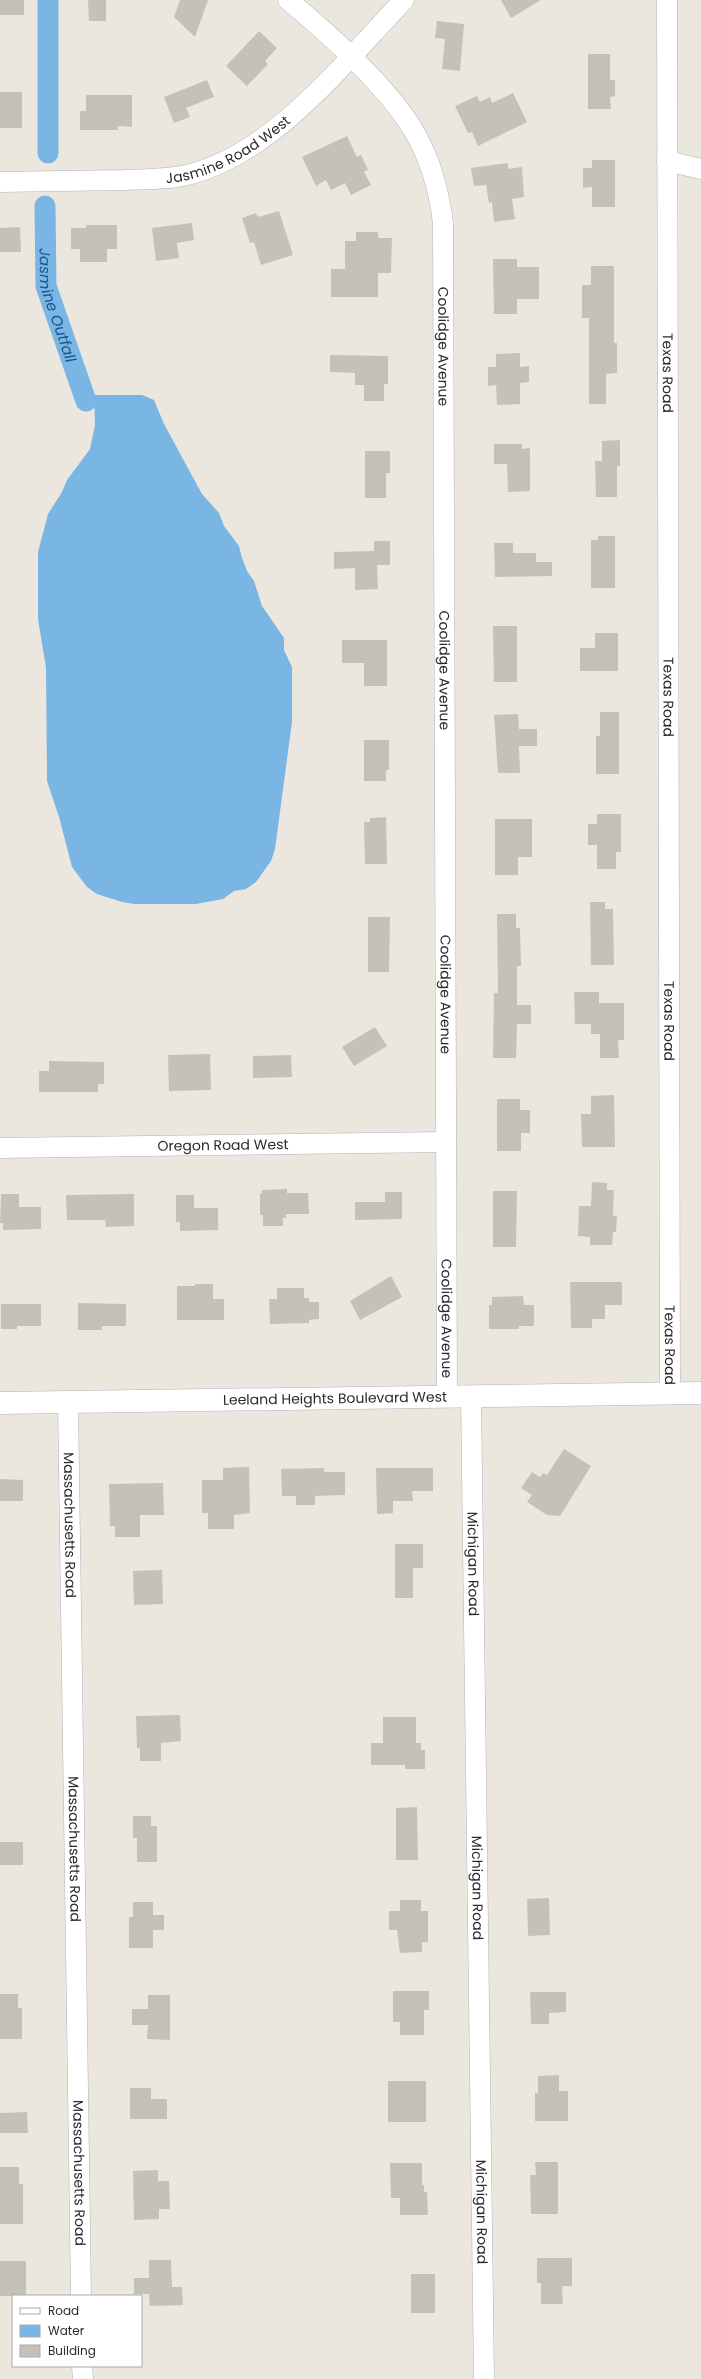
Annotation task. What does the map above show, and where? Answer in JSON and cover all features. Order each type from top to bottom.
[{"type":"main road","name":"Leeland Heights Boulevard West","points":[[0,1403],[701,1393]]},
{"type":"street","name":"Coolidge Avenue","points":[[288,0],[350,57],[387,95],[413,129],[432,173],[440,198],[443,223],[447,1397]]},
{"type":"street","name":"Jasmine Road West","points":[[0,182],[161,179],[190,174],[213,167],[233,158],[281,124],[350,57],[404,0]]},
{"type":"street","name":"Texas Road","points":[[667,0],[670,1394]]},
{"type":"street","points":[[667,161],[701,169]]},
{"type":"street","name":"Oregon Road West","points":[[0,1148],[446,1142]]},
{"type":"street","name":"Michigan Road","points":[[471,1396],[484,2379]]},
{"type":"street","name":"Massachusetts Road","points":[[68,1402],[81,2295]]},
{"type":"street","points":[[82,2367],[83,2379]]},
{"type":"water","points":[[94,395],[142,395],[154,400],[164,424],[202,494],[219,513],[224,526],[239,546],[242,558],[247,571],[254,581],[262,606],[284,638],[284,650],[292,667],[292,722],[275,849],[271,861],[256,882],[246,889],[234,891],[223,899],[196,904],[134,904],[122,902],[97,894],[87,887],[72,867],[59,817],[47,781],[46,668],[38,619],[38,552],[48,514],[62,492],[67,480],[90,449],[95,425]]},
{"type":"building","points":[[0,0],[24,0],[24,15],[0,15]]},
{"type":"building","points":[[88,0],[106,0],[106,21],[89,21]]},
{"type":"building","points":[[180,0],[208,0],[195,37],[174,17]]},
{"type":"building","points":[[501,0],[541,0],[511,18]]},
{"type":"building","points":[[437,21],[464,24],[460,71],[442,69],[445,39],[435,38]]},
{"type":"building","points":[[259,31],[277,48],[265,61],[268,64],[247,86],[226,66]]},
{"type":"building","points":[[588,54],[610,54],[610,80],[615,80],[615,96],[610,97],[611,109],[588,109]]},
{"type":"building","points":[[207,80],[214,97],[186,108],[190,117],[174,123],[164,97]]},
{"type":"building","points":[[0,92],[22,92],[22,128],[0,128]]},
{"type":"building","points":[[513,93],[527,122],[478,146],[472,132],[468,133],[455,106],[477,96],[480,102],[490,97],[492,103]]},
{"type":"building","points":[[86,95],[132,95],[132,127],[118,126],[118,130],[80,130],[80,111],[86,111]]},
{"type":"building","points":[[347,136],[357,157],[361,155],[368,170],[364,172],[371,185],[351,195],[345,183],[331,190],[326,180],[316,186],[302,157]]},
{"type":"building","points":[[592,160],[615,160],[615,207],[592,207],[592,187],[583,188],[583,168],[592,168]]},
{"type":"building","points":[[508,163],[508,169],[522,167],[524,197],[512,199],[515,219],[494,222],[492,202],[489,203],[486,185],[474,186],[471,168]]},
{"type":"building","points":[[279,211],[293,255],[261,265],[254,242],[250,243],[242,218],[256,213],[258,217]]},
{"type":"building","points":[[192,223],[194,240],[177,243],[179,258],[156,261],[152,228]]},
{"type":"building","points":[[86,225],[117,225],[117,249],[107,249],[107,262],[80,262],[80,249],[71,249],[71,228],[86,228]]},
{"type":"building","points":[[20,227],[21,252],[0,252],[0,228]]},
{"type":"building","points":[[356,232],[378,232],[378,238],[392,238],[391,273],[378,273],[378,297],[331,297],[331,269],[345,269],[345,241],[356,241]]},
{"type":"building","points":[[493,259],[517,259],[517,267],[539,267],[539,299],[517,299],[517,314],[494,314]]},
{"type":"building","points":[[591,266],[614,266],[614,343],[617,343],[617,373],[606,374],[606,404],[589,404],[589,318],[582,318],[582,285],[591,285]]},
{"type":"building","points":[[520,353],[520,367],[529,366],[529,382],[520,383],[520,404],[497,405],[496,385],[488,386],[488,367],[496,367],[496,354]]},
{"type":"building","points":[[330,355],[388,356],[388,384],[384,384],[384,401],[364,401],[364,385],[355,385],[355,373],[330,372]]},
{"type":"building","points":[[620,440],[620,466],[617,466],[617,497],[596,497],[595,461],[602,461],[602,441]]},
{"type":"building","points":[[494,444],[522,444],[522,449],[530,448],[530,491],[508,492],[507,464],[494,464]]},
{"type":"building","points":[[365,451],[390,451],[390,473],[386,473],[386,498],[365,498]]},
{"type":"building","points":[[598,536],[615,536],[615,588],[591,588],[591,540],[598,540]]},
{"type":"building","points":[[374,541],[390,541],[390,565],[377,565],[378,589],[355,590],[355,568],[334,569],[334,552],[374,551]]},
{"type":"building","points":[[494,543],[513,543],[513,553],[536,553],[536,562],[552,562],[552,576],[495,577]]},
{"type":"building","points":[[493,626],[517,626],[517,682],[494,682]]},
{"type":"building","points":[[595,633],[618,633],[618,671],[580,671],[580,648],[595,648]]},
{"type":"building","points":[[342,640],[387,640],[387,686],[364,686],[364,663],[342,663]]},
{"type":"building","points":[[600,712],[619,712],[619,774],[596,774],[596,736],[600,736]]},
{"type":"building","points":[[518,714],[519,729],[537,729],[537,746],[519,746],[520,773],[498,773],[494,715]]},
{"type":"building","points":[[364,740],[389,740],[389,770],[386,770],[386,781],[364,781]]},
{"type":"building","points":[[597,814],[621,814],[621,852],[616,852],[616,869],[597,869],[597,845],[588,845],[588,824],[597,824]]},
{"type":"building","points":[[386,817],[387,864],[365,864],[364,822],[370,822],[370,818]]},
{"type":"building","points":[[495,819],[532,819],[532,857],[518,857],[518,875],[495,875]]},
{"type":"building","points":[[590,902],[605,902],[605,909],[613,909],[614,965],[591,965]]},
{"type":"building","points":[[497,914],[516,914],[516,928],[520,928],[521,966],[517,966],[517,1005],[531,1005],[531,1024],[517,1024],[516,1058],[493,1058],[494,993],[498,993]]},
{"type":"building","points":[[368,917],[390,917],[389,972],[368,972]]},
{"type":"building","points":[[574,992],[599,992],[599,1003],[624,1003],[624,1040],[618,1040],[619,1058],[600,1058],[600,1034],[591,1034],[591,1024],[575,1024]]},
{"type":"building","points":[[375,1027],[387,1046],[354,1066],[342,1047]]},
{"type":"building","points":[[210,1054],[211,1090],[169,1091],[168,1055]]},
{"type":"building","points":[[291,1055],[292,1077],[253,1078],[253,1056]]},
{"type":"building","points":[[49,1061],[104,1062],[104,1084],[98,1084],[98,1092],[39,1092],[39,1071],[49,1071]]},
{"type":"building","points":[[614,1095],[615,1147],[582,1147],[581,1114],[591,1114],[591,1096]]},
{"type":"building","points":[[497,1099],[520,1099],[520,1110],[530,1110],[530,1133],[521,1133],[521,1151],[497,1151]]},
{"type":"building","points":[[592,1182],[607,1183],[607,1190],[614,1190],[613,1216],[617,1216],[616,1232],[613,1232],[612,1245],[590,1245],[590,1237],[578,1236],[579,1206],[591,1206]]},
{"type":"building","points":[[287,1189],[287,1193],[308,1193],[309,1214],[286,1214],[286,1218],[283,1218],[283,1226],[263,1226],[263,1215],[260,1215],[260,1194],[262,1193],[262,1190]]},
{"type":"building","points":[[493,1191],[517,1191],[516,1247],[493,1247]]},
{"type":"building","points":[[385,1192],[402,1192],[402,1219],[355,1220],[355,1202],[385,1202]]},
{"type":"building","points":[[1,1194],[19,1194],[19,1207],[41,1207],[41,1229],[3,1230],[3,1223],[0,1223]]},
{"type":"building","points":[[134,1194],[134,1226],[106,1227],[105,1220],[67,1220],[66,1195]]},
{"type":"building","points":[[176,1195],[194,1195],[194,1208],[218,1208],[218,1230],[180,1231],[180,1222],[176,1222]]},
{"type":"building","points":[[391,1276],[402,1297],[360,1320],[350,1301]]},
{"type":"building","points":[[570,1282],[622,1282],[622,1305],[605,1305],[605,1319],[592,1319],[592,1328],[571,1328]]},
{"type":"building","points":[[195,1284],[213,1284],[213,1299],[224,1299],[224,1320],[177,1320],[177,1286],[195,1286]]},
{"type":"building","points":[[277,1288],[304,1288],[304,1298],[309,1298],[309,1302],[319,1302],[319,1319],[309,1320],[309,1323],[270,1324],[269,1299],[277,1299]]},
{"type":"building","points":[[523,1296],[524,1305],[534,1305],[534,1326],[519,1326],[519,1329],[489,1329],[489,1305],[492,1305],[492,1297]]},
{"type":"building","points":[[78,1303],[126,1304],[126,1326],[102,1326],[102,1330],[78,1330]]},
{"type":"building","points":[[1,1304],[41,1304],[41,1326],[17,1326],[17,1329],[1,1329]]},
{"type":"building","points":[[564,1449],[591,1466],[560,1516],[547,1515],[527,1502],[532,1495],[521,1488],[532,1472],[540,1477],[543,1473],[547,1475]]},
{"type":"building","points":[[249,1467],[250,1513],[234,1515],[234,1529],[208,1529],[208,1513],[202,1513],[202,1480],[223,1480],[223,1468]]},
{"type":"building","points":[[324,1468],[324,1472],[345,1472],[345,1495],[315,1496],[315,1505],[296,1505],[296,1496],[282,1496],[281,1469]]},
{"type":"building","points":[[376,1468],[433,1468],[433,1491],[412,1491],[413,1501],[393,1501],[393,1513],[377,1514]]},
{"type":"building","points":[[0,1479],[23,1480],[23,1501],[0,1501]]},
{"type":"building","points":[[163,1483],[164,1515],[140,1515],[140,1537],[115,1537],[115,1526],[110,1526],[109,1484]]},
{"type":"building","points":[[395,1544],[423,1544],[423,1568],[413,1568],[413,1598],[395,1598]]},
{"type":"building","points":[[162,1570],[163,1604],[134,1605],[133,1571]]},
{"type":"building","points":[[180,1715],[181,1741],[161,1743],[161,1761],[140,1761],[140,1748],[137,1748],[136,1716]]},
{"type":"building","points":[[383,1717],[416,1717],[416,1743],[421,1743],[421,1750],[425,1750],[425,1769],[405,1769],[405,1765],[371,1765],[371,1743],[383,1743]]},
{"type":"building","points":[[417,1807],[418,1860],[396,1860],[396,1808]]},
{"type":"building","points":[[133,1816],[151,1816],[151,1826],[157,1826],[157,1862],[137,1862],[137,1838],[133,1838]]},
{"type":"building","points":[[0,1842],[23,1842],[23,1865],[0,1865]]},
{"type":"building","points":[[549,1898],[550,1935],[528,1936],[527,1899]]},
{"type":"building","points":[[400,1900],[421,1900],[421,1911],[428,1911],[428,1942],[422,1942],[422,1952],[400,1953],[397,1930],[389,1930],[389,1911],[400,1911]]},
{"type":"building","points":[[133,1902],[153,1902],[153,1915],[164,1915],[164,1930],[153,1930],[153,1948],[129,1948],[129,1917],[133,1917]]},
{"type":"building","points":[[393,1991],[429,1991],[429,2010],[424,2010],[424,2035],[400,2035],[400,2022],[393,2022]]},
{"type":"building","points":[[530,1992],[566,1992],[566,2012],[549,2013],[549,2024],[531,2024]]},
{"type":"building","points":[[0,1994],[18,1994],[18,2008],[22,2008],[22,2039],[0,2039]]},
{"type":"building","points":[[148,1995],[170,1995],[170,2040],[147,2039],[148,2025],[132,2025],[132,2009],[148,2009]]},
{"type":"building","points":[[559,2075],[559,2091],[568,2091],[568,2121],[535,2121],[535,2093],[538,2093],[538,2076]]},
{"type":"building","points":[[388,2081],[426,2081],[426,2122],[388,2122]]},
{"type":"building","points":[[130,2088],[151,2088],[151,2099],[167,2099],[167,2119],[130,2119]]},
{"type":"building","points":[[27,2112],[28,2133],[0,2133],[0,2113]]},
{"type":"building","points":[[535,2162],[558,2162],[558,2214],[531,2214],[530,2175],[536,2175]]},
{"type":"building","points":[[390,2163],[422,2163],[422,2185],[424,2185],[424,2192],[427,2192],[428,2215],[400,2215],[400,2198],[391,2198]]},
{"type":"building","points":[[0,2167],[19,2167],[19,2184],[23,2184],[23,2224],[0,2224]]},
{"type":"building","points":[[158,2170],[158,2181],[169,2181],[170,2209],[159,2209],[159,2219],[134,2220],[133,2171]]},
{"type":"building","points":[[537,2258],[572,2258],[572,2286],[562,2286],[563,2304],[541,2304],[541,2283],[537,2283]]},
{"type":"building","points":[[149,2260],[171,2260],[172,2287],[182,2287],[183,2305],[150,2306],[149,2294],[134,2294],[134,2278],[149,2278]]},
{"type":"building","points":[[0,2261],[26,2261],[26,2295],[0,2296]]},
{"type":"building","points":[[411,2274],[435,2274],[435,2313],[411,2313]]},
{"type":"waterway","name":"Jasmine Outfall","points":[[48,0],[48,153]]},
{"type":"waterway","name":"Jasmine Outfall","points":[[45,206],[46,286],[86,401]]}]
